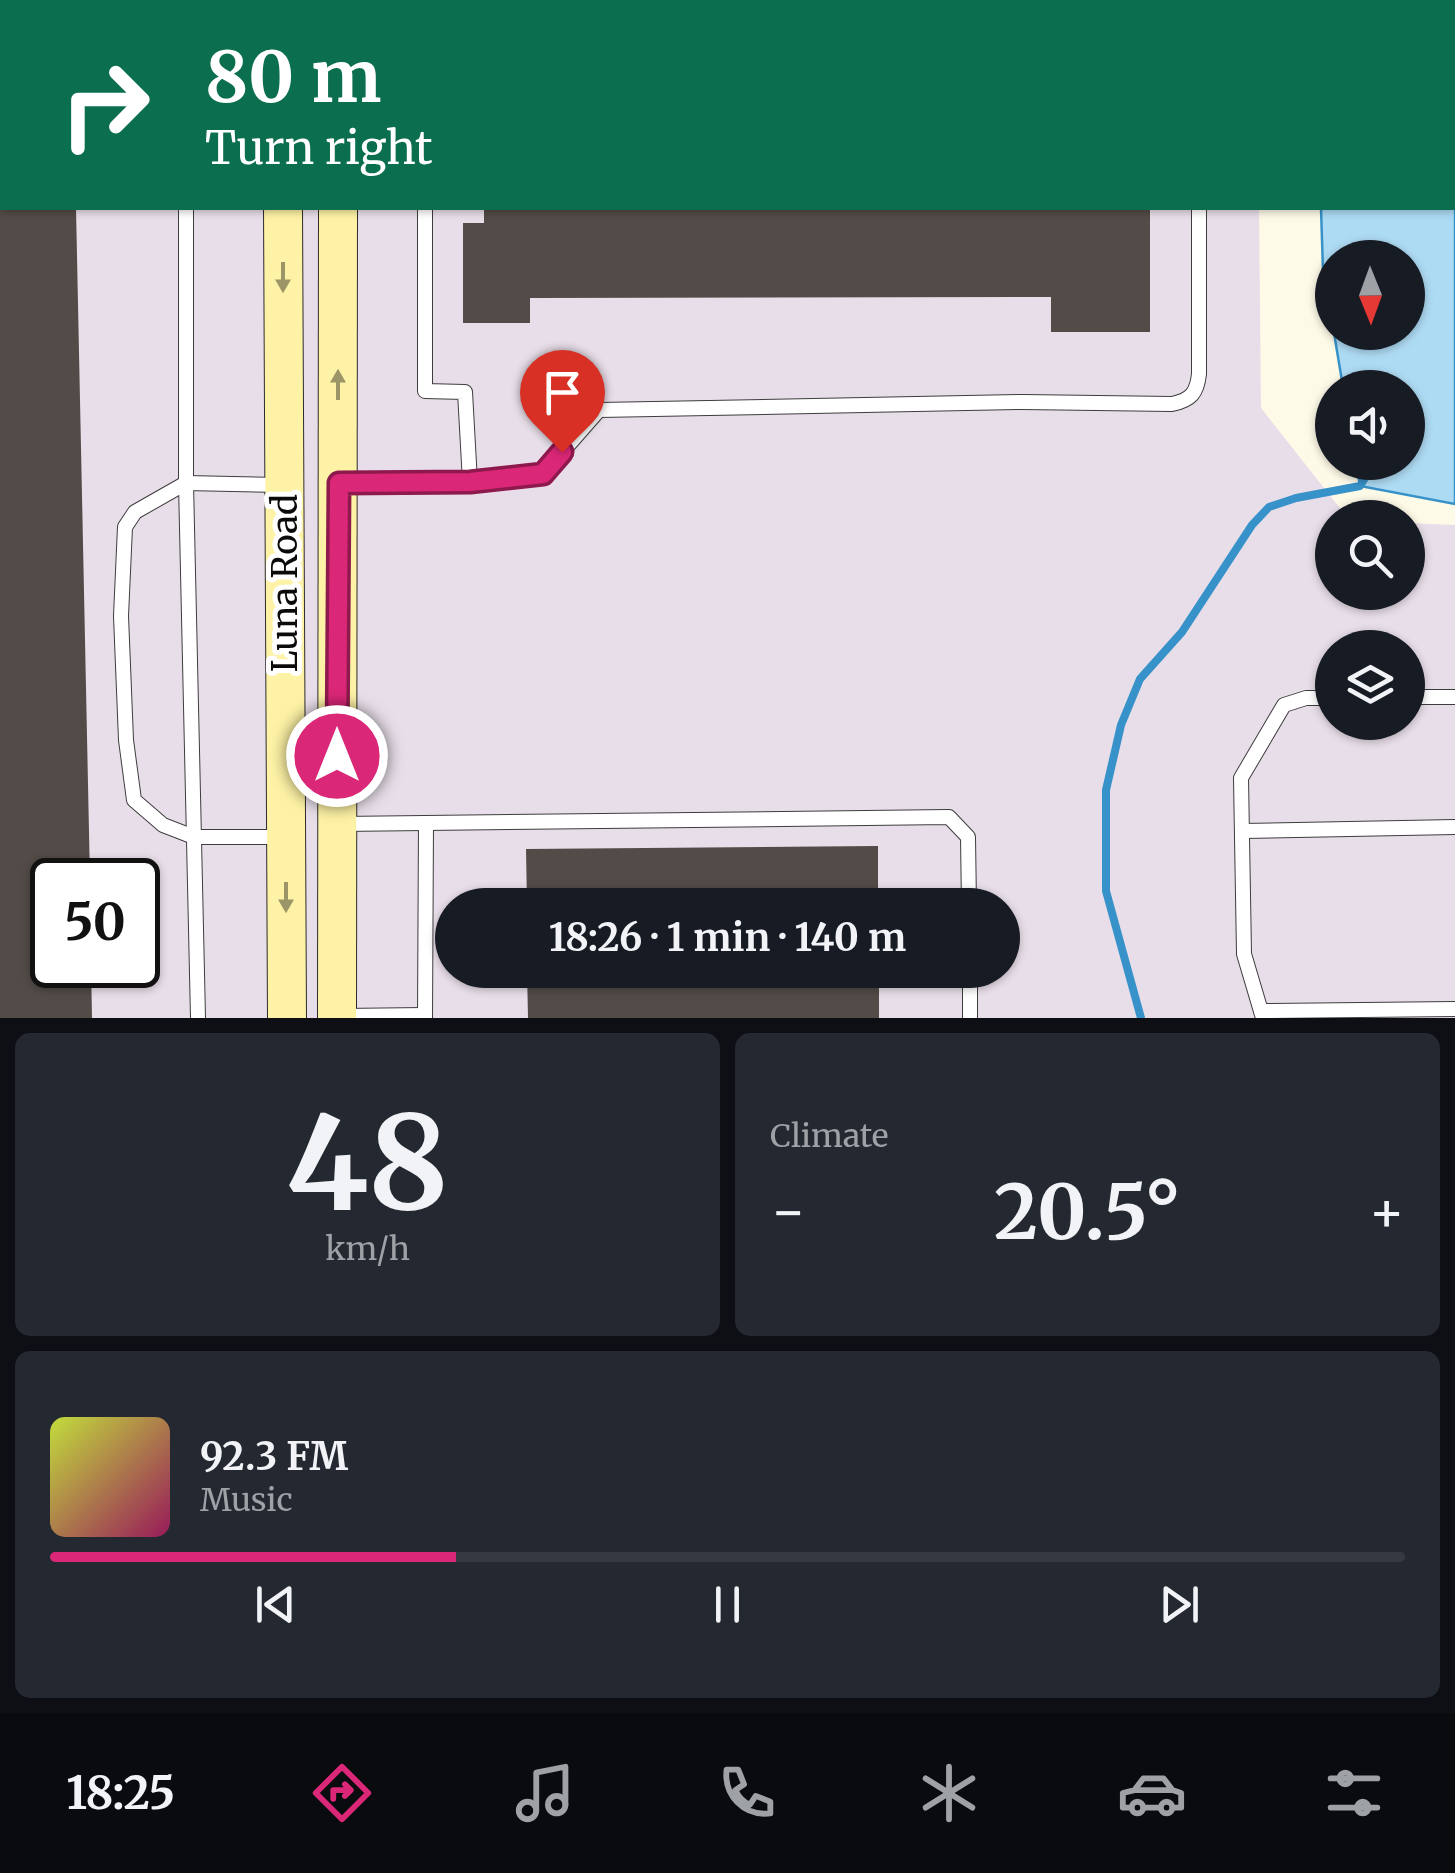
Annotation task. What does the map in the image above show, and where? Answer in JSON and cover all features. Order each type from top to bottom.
[{"type":"main road","name":"Luna Road","points":[[283,210],[287,1018]]},
{"type":"main road","name":"Luna Road","points":[[337,1017],[338,210]]},
{"type":"main road","points":[[284,485],[339,483]]},
{"type":"lane","points":[[186,210],[186,483],[198,1018]]},
{"type":"lane","points":[[425,210],[424,391],[465,392],[470,482]]},
{"type":"lane","points":[[339,483],[470,482],[543,474],[599,410],[1186,401],[1194,394],[1199,374],[1199,210]]},
{"type":"lane","points":[[284,485],[186,483],[135,512],[125,528],[121,616],[126,740],[134,800],[163,826],[194,837],[286,837]]},
{"type":"lane","points":[[1425,698],[1455,697]]},
{"type":"lane","points":[[1315,698],[1284,705],[1241,778],[1244,954],[1262,1014],[1455,1008]]},
{"type":"lane","points":[[337,824],[948,817],[968,837],[968,888]]},
{"type":"lane","points":[[337,1017],[425,1017],[426,823]]},
{"type":"lane","points":[[1242,831],[1455,827]]},
{"type":"lane","points":[[970,988],[970,1018]]},
{"type":"shaded area","points":[[0,210],[1259,210],[1261,408],[1334,500],[1315,500],[1315,610],[1425,610],[1425,524],[1455,525],[1455,1018],[0,1018]]},
{"type":"water","points":[[1321,210],[1455,210],[1455,504],[1360,486],[1359,480],[1425,480],[1425,370],[1340,370],[1337,350],[1425,350],[1425,240],[1322,240]]},
{"type":"building","points":[[0,210],[76,210],[90,858],[30,858],[30,988],[91,988],[92,1018],[0,1018]]},
{"type":"building","points":[[484,210],[1150,210],[1150,332],[1051,332],[1051,297],[530,298],[530,323],[463,323],[463,223],[484,223]]},
{"type":"building","points":[[878,846],[878,888],[527,888],[526,849]]},
{"type":"building","points":[[527,988],[879,988],[879,1018],[528,1018]]},
{"type":"waterway","points":[[1141,1018],[1106,891],[1106,790],[1121,725],[1140,679],[1182,632],[1252,525],[1269,507],[1360,486],[1364,480]]},
{"type":"route","points":[[337,756],[339,483],[470,482],[543,474],[562,452]]}]
